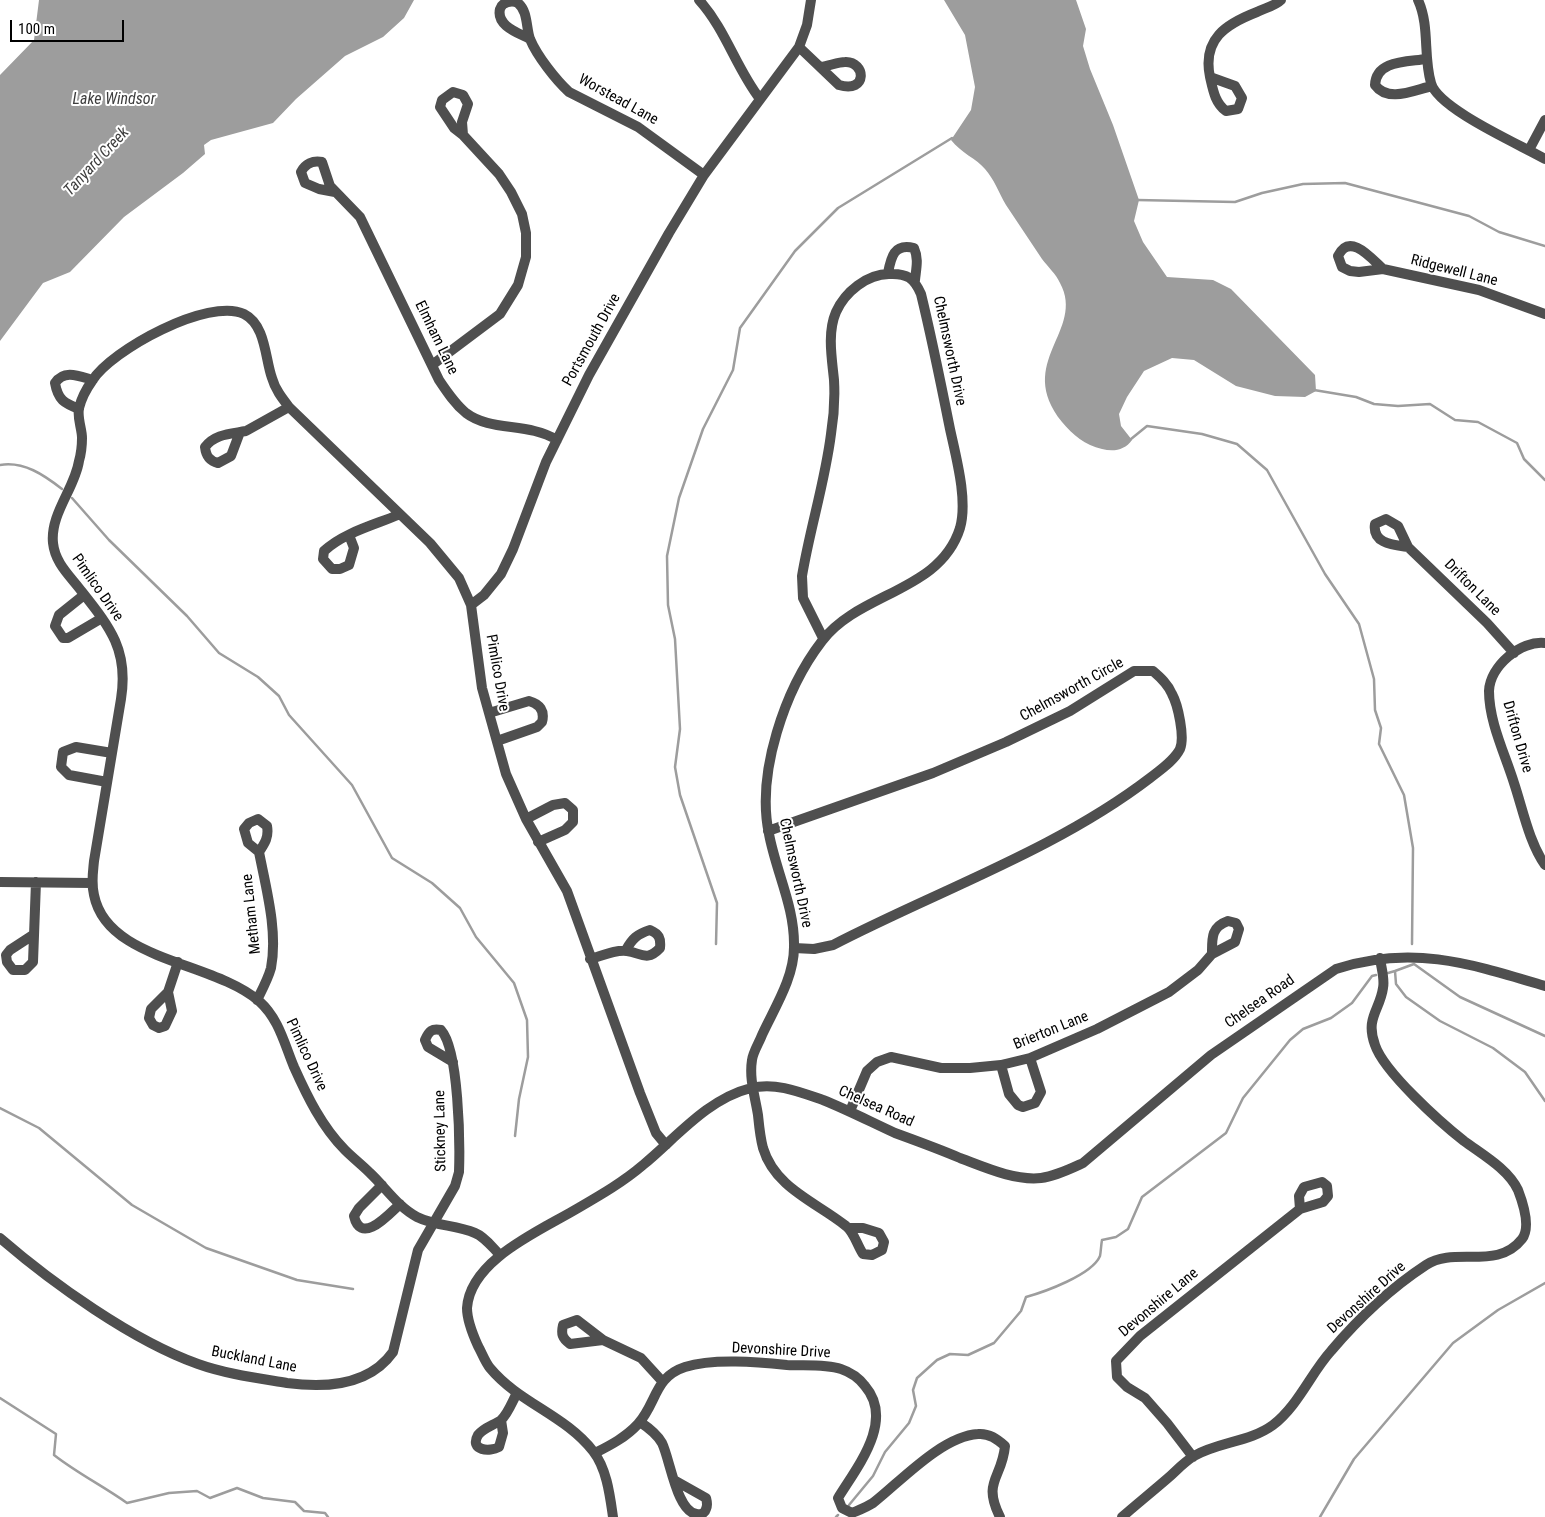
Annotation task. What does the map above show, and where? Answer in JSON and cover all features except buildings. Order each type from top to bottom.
[{"type":"street","points":[[699,0],[713,16],[748,83],[760,99]]},
{"type":"street","name":"Portsmouth Drive","points":[[471,605],[484,595],[501,574],[557,440],[589,375],[704,175],[799,47],[807,25],[811,0]]},
{"type":"street","points":[[1210,77],[1207,63],[1215,37],[1228,26],[1281,0]]},
{"type":"street","points":[[1418,0],[1425,24],[1426,59],[1432,86],[1443,99],[1476,123],[1545,159]]},
{"type":"street","name":"Worstead Lane","points":[[530,39],[561,84],[569,92],[638,127],[704,175]]},
{"type":"street","points":[[799,47],[822,67]]},
{"type":"street","points":[[1426,59],[1388,65],[1378,73],[1375,85],[1384,94],[1397,95],[1432,86]]},
{"type":"street","points":[[1529,150],[1545,120]]},
{"type":"street","points":[[432,365],[500,314],[518,285],[526,257],[526,232],[522,214],[512,192],[499,174],[463,135]]},
{"type":"street","name":"Elmham Lane","points":[[335,192],[360,217],[432,365],[448,393],[467,413],[496,425],[544,432],[557,440]]},
{"type":"street","points":[[823,638],[803,598],[802,576],[831,433],[834,399],[831,347],[835,314],[847,296],[862,282],[874,276],[901,274],[914,280],[916,253],[914,248],[908,247],[895,250],[888,274]]},
{"type":"street","name":"Ridgewell Lane","points":[[1383,269],[1479,290],[1545,314]]},
{"type":"street","name":"Chelmsworth Drive","points":[[848,1228],[791,1189],[774,1170],[763,1149],[755,1100],[751,1088],[752,1058],[791,972],[794,948],[788,899],[768,831],[766,790],[779,724],[801,670],[823,638],[859,608],[922,576],[939,564],[952,546],[961,526],[962,502],[958,471],[922,298],[914,280]]},
{"type":"street","name":"Pimlico Drive","points":[[500,1255],[476,1233],[435,1224],[416,1216],[400,1204],[330,1132],[308,1096],[281,1030],[257,1000],[218,977],[147,952],[115,931],[98,907],[92,884],[106,782],[124,681],[123,662],[117,644],[102,618],[63,569],[56,555],[53,542],[56,522],[79,463],[82,438],[79,409],[92,380],[118,356],[160,330],[190,317],[225,310],[236,311],[246,315],[254,322],[267,354],[272,378],[278,394],[289,408],[398,515],[430,543],[453,571],[471,605],[482,688],[506,774],[526,819],[567,891],[640,1093],[656,1133],[666,1146]]},
{"type":"street","points":[[79,409],[62,402],[58,397],[55,383],[67,374],[92,380]]},
{"type":"street","points":[[240,432],[289,408]]},
{"type":"street","points":[[349,535],[398,515]]},
{"type":"street","name":"Drifton Lane","points":[[1408,547],[1487,623],[1514,653]]},
{"type":"street","points":[[84,595],[58,615],[55,626],[58,632],[63,638],[74,636],[102,618]]},
{"type":"street","name":"Drifton Drive","points":[[1545,643],[1524,645],[1514,653],[1492,678],[1490,690],[1493,719],[1531,836],[1545,865]]},
{"type":"street","name":"Chelmsworth Circle","points":[[768,831],[934,773],[1006,742],[1070,711],[1134,671],[1153,671],[1163,680],[1172,694],[1182,730],[1180,749],[1168,764],[1134,789],[1038,845],[833,944],[814,949],[794,948]]},
{"type":"street","points":[[489,713],[529,701],[536,703],[542,710],[542,722],[537,727],[497,741]]},
{"type":"street","points":[[106,782],[69,775],[61,768],[61,760],[63,752],[76,747],[112,753]]},
{"type":"street","points":[[526,819],[553,805],[565,803],[573,810],[573,822],[565,830],[538,842]]},
{"type":"street","name":"Metham Lane","points":[[257,1000],[266,983],[272,957],[270,911],[259,852]]},
{"type":"street","points":[[0,882],[92,884]]},
{"type":"street","points":[[33,935],[36,882]]},
{"type":"street","points":[[590,959],[626,950]]},
{"type":"street","name":"Brierton Lane","points":[[850,1111],[867,1071],[877,1062],[891,1057],[941,1068],[1001,1065],[1030,1058],[1097,1029],[1169,992],[1198,970],[1212,954]]},
{"type":"street","name":"Chelsea Road","points":[[613,1517],[609,1489],[595,1453],[573,1428],[517,1393],[489,1367],[472,1333],[467,1308],[473,1287],[480,1275],[500,1255],[606,1192],[642,1167],[691,1121],[728,1098],[751,1088],[770,1087],[794,1090],[850,1111],[893,1132],[989,1169],[1018,1176],[1040,1178],[1061,1173],[1083,1163],[1210,1055],[1313,982],[1336,969],[1380,958],[1408,956],[1445,960],[1488,969],[1545,986]]},
{"type":"street","name":"Devonshire Drive","points":[[1122,1517],[1193,1457],[1255,1434],[1273,1425],[1287,1411],[1330,1351],[1379,1302],[1428,1263],[1443,1258],[1498,1255],[1511,1249],[1523,1237],[1526,1223],[1523,1204],[1517,1188],[1504,1172],[1457,1136],[1433,1114],[1382,1060],[1375,1046],[1372,1016],[1384,987],[1380,958]]},
{"type":"street","points":[[168,992],[178,962]]},
{"type":"street","points":[[1001,1065],[1013,1100],[1018,1105],[1029,1106],[1035,1103],[1041,1092],[1030,1058]]},
{"type":"street","name":"Stickney Lane","points":[[435,1224],[455,1186],[459,1172],[453,1062]]},
{"type":"street","points":[[382,1185],[359,1208],[354,1216],[356,1224],[361,1228],[376,1226],[400,1204]]},
{"type":"street","name":"Devonshire Lane","points":[[1193,1457],[1145,1398],[1127,1387],[1117,1377],[1116,1361],[1140,1336],[1300,1209]]},
{"type":"street","name":"Buckland Lane","points":[[0,1238],[59,1285],[124,1326],[170,1352],[198,1364],[232,1373],[318,1387],[340,1384],[361,1377],[384,1364],[393,1352],[398,1339],[418,1250],[435,1224]]},
{"type":"street","points":[[603,1340],[641,1358],[662,1381]]},
{"type":"street","name":"Devonshire Drive","points":[[595,1453],[623,1439],[640,1422],[662,1381],[684,1367],[703,1364],[776,1364],[840,1369],[859,1378],[874,1396],[877,1418],[870,1445],[838,1498],[842,1508],[852,1513],[871,1504],[937,1451],[964,1438],[978,1434],[994,1437],[1005,1446],[1004,1461],[992,1483],[992,1500],[1000,1517]]},
{"type":"street","points":[[501,1420],[517,1393]]},
{"type":"street","points":[[640,1422],[655,1433],[662,1444],[674,1480]]},
{"type":"water","name":"Lake Windsor","points":[[39,0],[414,0],[404,18],[383,37],[345,56],[296,99],[273,123],[211,140],[204,145],[205,154],[124,217],[70,272],[43,283],[0,341],[0,75],[34,40]]},
{"type":"water","points":[[944,0],[1076,0],[1086,29],[1083,46],[1090,69],[1113,125],[1139,200],[1134,221],[1143,242],[1167,277],[1213,280],[1231,289],[1315,375],[1316,391],[1305,397],[1275,396],[1236,386],[1194,360],[1172,358],[1144,371],[1127,397],[1119,414],[1121,426],[1132,440],[1123,448],[1106,450],[1090,445],[1066,427],[1049,401],[1045,382],[1047,364],[1065,317],[1066,300],[1060,283],[1006,205],[988,173],[982,165],[959,149],[951,140],[971,110],[975,87],[965,35]]},
{"type":"waterway","points":[[716,944],[717,903],[680,795],[675,767],[680,729],[675,639],[668,605],[667,556],[679,498],[703,429],[733,370],[740,328],[795,251],[838,208],[952,138]]},
{"type":"waterway","points":[[1137,200],[1235,202],[1262,193],[1303,184],[1345,183],[1469,216],[1499,232],[1545,246]]},
{"type":"waterway","points":[[1314,390],[1356,397],[1374,404],[1398,406],[1430,404],[1455,420],[1478,422],[1517,443],[1524,459],[1545,480]]},
{"type":"waterway","points":[[1131,439],[1147,426],[1202,434],[1237,444],[1267,470],[1325,574],[1359,624],[1374,679],[1375,710],[1381,728],[1379,744],[1404,795],[1413,848],[1412,944]]},
{"type":"waterway","points":[[0,465],[17,465],[33,470],[62,489]]},
{"type":"waterway","points":[[72,498],[109,540],[187,616],[219,653],[258,677],[279,696],[289,715],[352,785],[392,858],[432,883],[460,908],[476,937],[514,983],[527,1020],[528,1057],[519,1099],[515,1136]]},
{"type":"waterway","points":[[1545,1036],[1460,997],[1414,964],[1395,971],[1396,984],[1406,997],[1440,1021],[1493,1048],[1525,1072],[1545,1101]]},
{"type":"waterway","points":[[1388,973],[1395,971]]},
{"type":"waterway","points":[[849,1505],[873,1476],[885,1452],[909,1423],[916,1406],[913,1390],[917,1378],[937,1360],[950,1354],[968,1355],[994,1343],[1021,1311],[1026,1297],[1067,1282],[1088,1270],[1100,1256],[1102,1240],[1116,1237],[1128,1229],[1142,1197],[1226,1133],[1243,1098],[1290,1040],[1303,1029],[1331,1018],[1352,1003],[1372,976],[1376,975]]},
{"type":"waterway","points":[[0,1108],[39,1128],[132,1205],[206,1248],[297,1280],[353,1289]]},
{"type":"waterway","points":[[1320,1517],[1354,1459],[1453,1343],[1498,1310],[1545,1283]]},
{"type":"waterway","points":[[0,1398],[56,1434],[54,1455],[127,1503],[169,1493],[197,1491],[210,1498],[237,1488],[263,1498],[295,1502],[304,1511],[325,1513],[328,1517]]},
{"type":"water label","name":"Tanyard Creek","points":[[97,162]]}]
